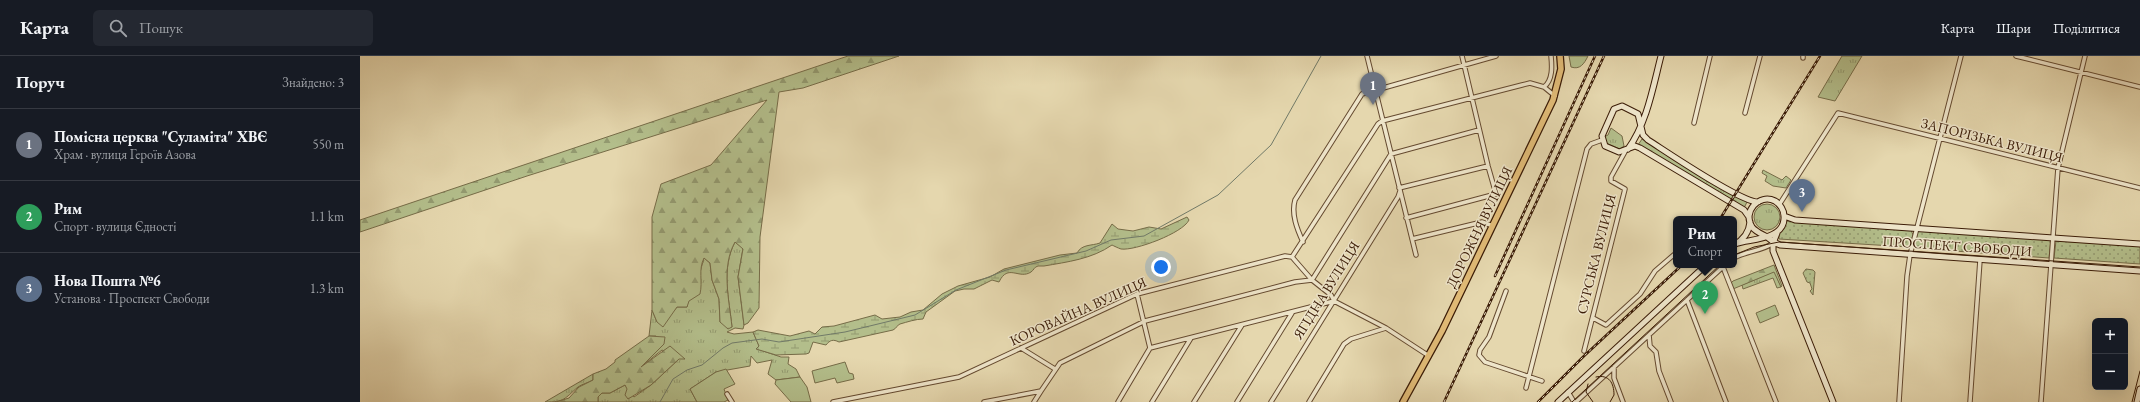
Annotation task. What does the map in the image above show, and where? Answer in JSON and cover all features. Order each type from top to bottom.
[{"type":"main road","name":"ДОРОЖНЯ ВУЛИЦЯ","points":[[1403,402],[1429,356],[1555,96],[1561,69],[1560,56]]},
{"type":"main road","points":[[1626,150],[1642,122],[1661,56]]},
{"type":"main road","points":[[1637,146],[1614,152],[1605,146],[1602,140],[1614,109],[1618,106],[1634,111],[1638,114],[1642,122],[1643,135],[1648,140],[1745,198],[1758,202]]},
{"type":"main road","points":[[1634,138],[1637,146],[1744,210],[1757,232],[1767,237],[1773,243]]},
{"type":"main road","points":[[1737,243],[1747,233],[1751,209],[1758,202],[1766,199],[1779,205],[1784,216],[1784,221],[1773,243],[1773,251],[1833,402]]},
{"type":"main road","name":"ПРОСПЕКТ СВОБОДИ","points":[[1784,216],[1795,220],[2140,244]]},
{"type":"main road","points":[[1757,232],[1768,235],[1779,230]]},
{"type":"main road","points":[[1737,244],[1767,237],[1775,234],[1779,230]]},
{"type":"main road","name":"ПРОСПЕКТ СВОБОДИ","points":[[1773,243],[1788,246],[2140,271]]},
{"type":"main road","points":[[1558,402],[1703,268]]},
{"type":"main road","points":[[2137,402],[2140,389]]},
{"type":"street","points":[[1367,56],[1416,255]]},
{"type":"street","points":[[1462,56],[1496,194]]},
{"type":"street","points":[[1303,242],[1294,210],[1295,200],[1364,92],[1496,56]]},
{"type":"street","points":[[1544,87],[1547,85],[1551,71],[1551,56]]},
{"type":"street","points":[[1694,123],[1710,56]]},
{"type":"street","points":[[1745,113],[1760,56]]},
{"type":"street","points":[[1899,402],[1907,276],[1910,255],[1961,56]]},
{"type":"street","points":[[2016,56],[2140,88]]},
{"type":"street","points":[[2040,402],[2058,168],[2085,56]]},
{"type":"street","points":[[1429,356],[1386,328],[1334,301],[1331,295],[1312,280],[1292,257],[1303,242],[1372,130],[1382,121],[1526,84],[1544,87],[1555,96]]},
{"type":"street","name":"ЗАПОРІЗЬКА ВУЛИЦЯ","points":[[1779,205],[1838,113],[2140,188]]},
{"type":"street","points":[[1312,280],[1391,154],[1479,130]]},
{"type":"street","points":[[1526,388],[1587,149],[1591,144],[1602,140]]},
{"type":"street","name":"СУРСЬКА ВУЛИЦЯ","points":[[1584,352],[1625,189],[1612,181],[1611,177],[1626,150]]},
{"type":"street","points":[[1399,189],[1488,166]]},
{"type":"street","name":"ЯГІДНА ВУЛИЦЯ","points":[[1270,402],[1398,197],[1399,189]]},
{"type":"street","points":[[1406,218],[1496,194],[1507,196]]},
{"type":"street","points":[[1412,239],[1482,222],[1493,226]]},
{"type":"street","points":[[1737,257],[1769,246],[1773,243]]},
{"type":"street","name":"КОРОВАЙНА ВУЛИЦЯ","points":[[833,402],[959,377],[1138,294],[1285,256],[1292,257]]},
{"type":"street","points":[[1592,318],[1606,325],[1640,294],[1655,271],[1673,256]]},
{"type":"street","points":[[1970,402],[1980,260]]},
{"type":"street","points":[[1568,392],[1575,402],[1722,268]]},
{"type":"street","points":[[1725,268],[1776,402]]},
{"type":"street","points":[[1034,402],[1060,363],[1145,321],[1295,282],[1312,280]]},
{"type":"street","points":[[1506,291],[1489,337],[1480,350],[1479,355],[1485,362],[1542,381]]},
{"type":"street","points":[[1118,402],[1150,348],[1138,294]]},
{"type":"street","points":[[1687,300],[1726,402]]},
{"type":"street","points":[[1150,348],[1334,301]]},
{"type":"street","points":[[1237,402],[1292,312]]},
{"type":"street","points":[[1194,402],[1242,325]]},
{"type":"street","points":[[1309,402],[1344,344],[1351,339],[1386,328]]},
{"type":"street","points":[[1649,335],[1650,346],[1656,352],[1659,371],[1671,402]]},
{"type":"street","points":[[1152,402],[1191,338]]},
{"type":"street","points":[[1021,348],[1055,369]]},
{"type":"street","points":[[1614,367],[1614,378],[1622,402]]},
{"type":"street","points":[[984,402],[1041,391]]},
{"type":"street","points":[[728,394],[732,402]]},
{"type":"green space","points":[[848,56],[899,56],[803,88],[779,92],[760,237],[759,308],[748,323],[744,325],[738,277],[743,249],[735,242],[728,262],[727,272],[732,327],[728,329],[720,322],[719,299],[712,280],[710,263],[704,258],[701,267],[700,294],[689,301],[687,307],[677,307],[663,327],[657,322],[652,310],[652,217],[661,184],[711,165],[767,100],[527,176],[360,232],[360,220]]},
{"type":"green space","points":[[1569,56],[1588,56],[1581,66],[1574,68],[1571,67]]},
{"type":"green space","points":[[1842,56],[1862,56],[1835,101],[1818,97]]},
{"type":"green space","points":[[1611,128],[1622,136],[1624,146],[1620,149],[1606,143],[1604,137],[1608,135]]},
{"type":"green space","points":[[1642,139],[1747,202],[1744,208],[1638,145]]},
{"type":"green space","points":[[1763,170],[1782,180],[1786,176],[1791,180],[1786,188],[1773,186],[1765,181],[1767,176],[1762,173]]},
{"type":"green space","points":[[1767,204],[1776,208],[1780,217],[1776,226],[1767,230],[1758,226],[1754,217],[1758,208]]},
{"type":"green space","points":[[1187,217],[1189,220],[1178,230],[1147,244],[1128,249],[1121,249],[1112,245],[1088,257],[1062,263],[1038,266],[1027,274],[1006,274],[1002,276],[999,282],[992,280],[974,289],[955,291],[926,312],[923,319],[900,324],[893,330],[839,342],[832,340],[826,345],[813,342],[809,353],[806,354],[776,355],[756,349],[759,346],[753,332],[758,330],[790,336],[809,331],[815,334],[822,327],[834,326],[875,315],[882,319],[900,317],[911,312],[923,310],[942,294],[958,286],[990,277],[1004,269],[1060,255],[1077,253],[1081,248],[1100,243],[1112,224],[1118,229],[1133,231],[1149,227],[1161,229]]},
{"type":"green space","points":[[1787,221],[1911,230],[1913,235],[1909,247],[1779,239],[1779,234]]},
{"type":"green space","points":[[1918,230],[2051,240],[2049,258],[1914,248]]},
{"type":"green space","points":[[2056,241],[2140,246],[2140,264],[2054,258]]},
{"type":"green space","points":[[735,242],[743,248],[738,277],[744,325],[743,329],[735,328],[727,332],[734,334],[753,332],[759,346],[757,349],[781,357],[789,357],[788,364],[796,369],[800,377],[776,380],[768,374],[772,360],[757,363],[751,356],[750,366],[716,372],[690,389],[697,402],[598,402],[598,397],[602,393],[610,393],[625,385],[634,397],[651,385],[679,359],[662,350],[637,370],[656,336],[649,336],[652,310],[657,322],[668,318],[677,307],[687,307],[699,245],[700,272],[704,258],[710,263],[712,280],[719,299],[720,322],[732,327],[727,273],[728,263]]},
{"type":"green space","points":[[1774,265],[1782,286],[1781,287],[1774,272],[1733,289],[1731,283],[1733,281]]},
{"type":"green space","points":[[1806,269],[1813,270],[1815,272],[1813,295],[1810,291],[1812,289],[1810,283],[1807,282],[1803,273]]},
{"type":"green space","points":[[1775,271],[1781,287],[1777,288],[1773,278],[1743,289],[1742,285]]},
{"type":"green space","points":[[1775,305],[1779,315],[1760,323],[1756,313]]},
{"type":"green space","points":[[649,336],[665,337],[664,344],[641,367],[670,346],[685,359],[679,359],[651,385],[628,399],[625,395],[627,389],[625,385],[610,393],[602,393],[598,397],[598,402],[556,402],[569,398],[579,387],[593,380],[593,374],[606,369],[615,362],[615,360]]},
{"type":"green space","points":[[845,362],[849,373],[853,374],[854,379],[837,383],[835,378],[815,383],[812,371]]},
{"type":"green space","points":[[726,369],[735,384],[724,389],[728,400],[724,402],[697,402],[690,389],[716,372]]},
{"type":"green space","points":[[593,374],[593,380],[580,386],[564,399],[545,402]]},
{"type":"green space","points":[[800,377],[807,387],[811,402],[791,402],[775,384],[776,380]]},
{"type":"waterway","points":[[660,402],[673,379],[687,370],[702,365],[723,348],[732,343],[762,339],[779,342],[845,332],[915,315],[956,290],[1006,270],[1086,251],[1111,240],[1144,236],[1218,195],[1271,145],[1321,56]]},
{"type":"tram line","points":[[1737,254],[1754,247],[1779,242],[2140,267]]},
{"type":"tram line","points":[[1572,402],[1717,268]]},
{"type":"tram line","points":[[2132,402],[2140,371]]},
{"type":"tram line","points":[[1596,377],[1601,376],[1607,378],[1612,383],[1614,395],[1610,402]]},
{"type":"tram line","points":[[1588,384],[1586,392],[1593,402]]},
{"type":"railway","points":[[1495,276],[1595,56]]},
{"type":"railway","points":[[1444,402],[1604,56]]},
{"type":"railway","points":[[1722,216],[1820,56]]},
{"type":"railway","points":[[1538,402],[1584,356],[1679,268]]},
{"type":"place","name":"Помісна церква \"Суламіта\" ХВЄ","points":[[1373,105]]},
{"type":"place","name":"Нова Пошта №6","points":[[1802,212]]},
{"type":"place","name":"Рим","points":[[1705,314]]}]
